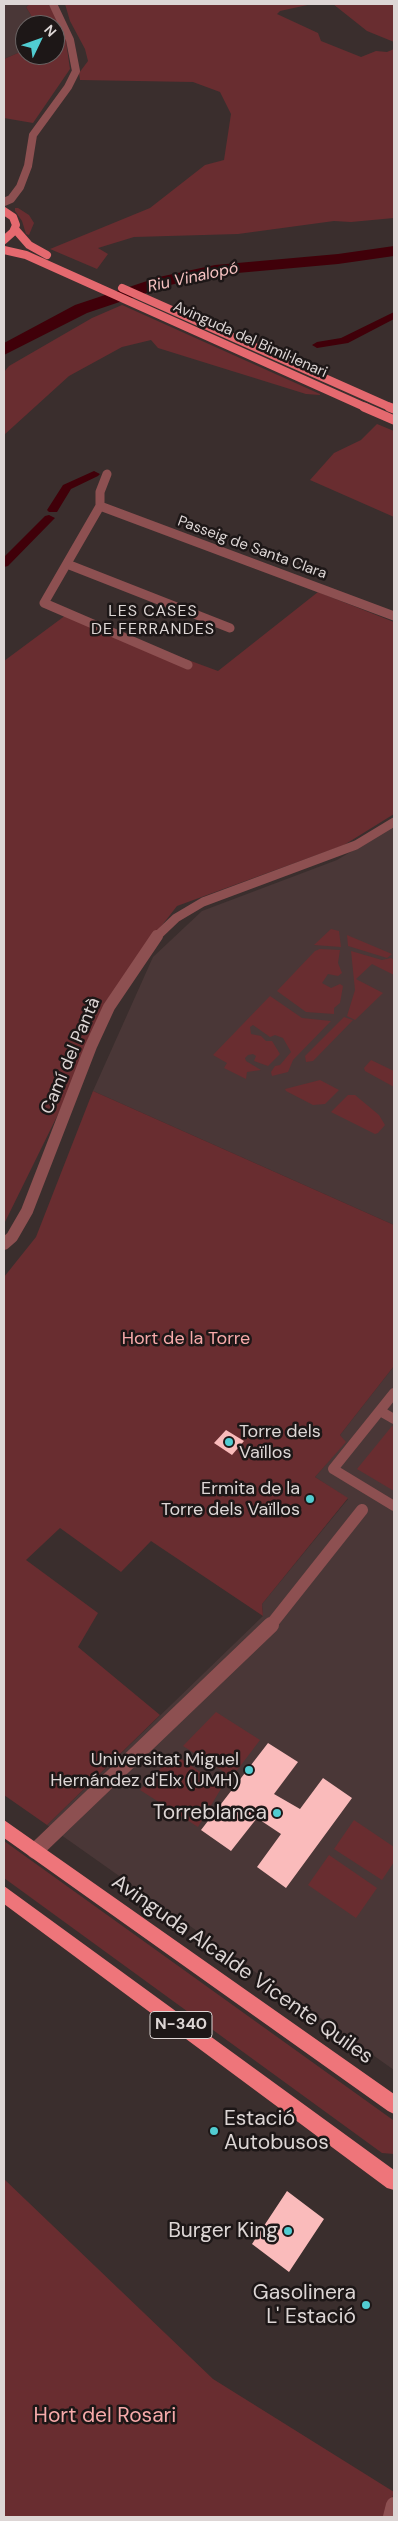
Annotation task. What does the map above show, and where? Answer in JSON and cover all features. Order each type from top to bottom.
[{"type":"highway","points":[[4,1828],[36,1851]]},
{"type":"highway","name":"Avinguda Alcalde Vicente Quiles","points":[[36,1851],[394,2105]]},
{"type":"highway","name":"N-340","points":[[4,1894],[394,2180]]},
{"type":"main road","points":[[4,240],[15,229],[15,221],[6,212]]},
{"type":"main road","name":"Avinguda del Bimil·lenari","points":[[15,229],[26,243],[38,252],[394,409]]},
{"type":"main road","name":"Avinguda del Bimil·lenari","points":[[7,250],[26,255],[394,420]]},
{"type":"street","points":[[6,212],[8,200],[26,176],[33,134],[68,87],[76,71],[70,40],[53,4]]},
{"type":"street","points":[[107,474],[100,492],[100,506],[44,603],[188,665]]},
{"type":"street","name":"Passeig de Santa Clara","points":[[100,506],[394,616]]},
{"type":"street","points":[[67,564],[230,628]]},
{"type":"street","name":"Camí del Pantà","points":[[4,1244],[12,1237],[27,1210],[91,1046],[109,1007],[155,938],[176,918],[203,902],[356,845],[394,822]]},
{"type":"street","points":[[394,1392],[333,1469],[394,1506]]},
{"type":"street","points":[[380,1411],[394,1419]]},
{"type":"street","points":[[36,1851],[274,1622],[362,1510]]},
{"type":"street","points":[[391,2517],[394,2505]]},
{"type":"shaded area","points":[[4,4],[30,4],[26,7],[31,15],[15,15],[15,54],[4,59]]},
{"type":"shaded area","points":[[394,826],[394,1225],[93,1091],[153,957],[202,911],[337,860]]},
{"type":"shaded area","name":"Universitat Miguel Hernández d'Elx (UMH)","points":[[394,1366],[394,2070],[47,1825],[263,1616],[262,1604],[348,1499],[315,1477],[345,1442],[340,1435]]},
{"type":"green space","points":[[30,4],[48,4],[55,15],[31,15],[26,7]]},
{"type":"green space","points":[[65,4],[312,4],[280,11],[277,14],[318,33],[321,41],[361,57],[376,51],[387,52],[394,49],[394,218],[351,222],[334,221],[238,234],[134,237],[98,248],[108,254],[97,269],[50,249],[150,208],[205,165],[224,160],[231,114],[220,92],[193,82],[80,80],[79,73],[88,61],[85,49],[70,21]]},
{"type":"green space","points":[[333,4],[394,4],[394,42],[367,31]]},
{"type":"green space","points":[[65,35],[70,69],[33,123],[4,118],[4,59],[15,54],[15,65],[65,65]]},
{"type":"green space","points":[[15,208],[29,215],[34,223],[29,235],[26,234],[22,221],[15,211]]},
{"type":"green space","points":[[122,305],[320,395],[306,394],[158,348],[151,340],[122,347],[69,376],[4,435],[4,372],[9,366],[92,318]]},
{"type":"green space","points":[[377,424],[394,431],[394,517],[310,480],[334,453],[361,440]]},
{"type":"green space","points":[[318,592],[394,622],[394,814],[344,845],[177,906],[132,964],[4,1224],[4,661],[66,615],[218,671]]},
{"type":"green space","points":[[331,929],[339,931],[341,947],[314,945]]},
{"type":"green space","points":[[347,935],[392,954],[387,958],[348,946]]},
{"type":"green space","points":[[320,949],[340,950],[338,963],[342,973],[338,976],[328,974],[322,983],[331,988],[340,984],[343,986],[340,1003],[334,1008],[334,1014],[306,1012],[277,991],[315,951]]},
{"type":"green space","points":[[351,951],[382,960],[391,958],[394,960],[394,975],[372,964],[356,979],[383,993],[355,1020],[347,1016],[355,990]]},
{"type":"green space","points":[[270,996],[302,1018],[331,1021],[293,1060],[288,1072],[272,1076],[271,1072],[275,1066],[280,1065],[291,1052],[283,1038],[275,1035],[270,1037],[253,1025],[250,1027],[251,1034],[261,1036],[266,1041],[272,1041],[280,1054],[268,1066],[254,1061],[256,1056],[253,1054],[248,1055],[245,1058],[246,1061],[261,1070],[247,1072],[246,1079],[224,1068],[227,1063],[213,1055]]},
{"type":"green space","points":[[344,1017],[353,1020],[313,1061],[306,1062],[305,1056]]},
{"type":"green space","points":[[371,1060],[394,1071],[394,1087],[365,1071],[364,1068]]},
{"type":"green space","points":[[320,1080],[339,1090],[325,1104],[313,1105],[285,1089]]},
{"type":"green space","name":"Hort de la Torre","points":[[93,1091],[394,1225],[394,1366],[340,1435],[346,1442],[315,1477],[348,1498],[262,1604],[263,1616],[151,1541],[121,1572],[60,1528],[26,1560],[98,1613],[78,1647],[160,1715],[47,1825],[4,1795],[4,1277],[36,1237]]},
{"type":"green space","points":[[348,1095],[355,1095],[379,1115],[385,1125],[378,1133],[375,1134],[331,1112]]},
{"type":"green space","points":[[392,1426],[394,1427],[394,1491],[357,1469]]},
{"type":"green space","points":[[216,1712],[260,1740],[232,1777],[183,1746]]},
{"type":"green space","points":[[174,1754],[222,1787],[198,1827],[140,1790]]},
{"type":"green space","points":[[354,1820],[394,1847],[394,1862],[382,1880],[334,1849]]},
{"type":"green space","points":[[4,1841],[393,2120],[394,2154],[382,2153],[4,1878]]},
{"type":"green space","points":[[329,1855],[377,1888],[356,1918],[308,1885]]},
{"type":"green space","name":"Hort del Rosari","points":[[4,2179],[213,2379],[394,2492],[386,2517],[4,2517]]},
{"type":"building","name":"Torre dels Vaïllos","points":[[226,1430],[244,1441],[232,1455],[214,1443]]},
{"type":"building","name":"Torreblanca","points":[[268,1743],[298,1762],[274,1794],[300,1809],[323,1778],[352,1798],[286,1888],[257,1867],[281,1834],[257,1818],[231,1851],[201,1830]]},
{"type":"building","name":"Burger King","points":[[287,2191],[324,2219],[289,2272],[252,2244]]},
{"type":"waterway","name":"Riu Vinalopó","points":[[4,350],[81,309],[165,281],[215,270],[338,259],[394,251]]},
{"type":"waterway","points":[[317,345],[344,341],[394,315]]},
{"type":"waterway","points":[[53,510],[67,487],[94,474]]},
{"type":"waterway","points":[[4,563],[49,518]]},
{"type":"place","name":"Torre dels Vaïllos","points":[[229,1442]]},
{"type":"place","name":"Ermita de la Torre dels Vaïllos","points":[[310,1499]]},
{"type":"place","name":"Universitat Miguel Hernández d'Elx (UMH)","points":[[249,1770]]},
{"type":"place","name":"Torreblanca","points":[[277,1813]]},
{"type":"place","name":"Estació Autobusos","points":[[214,2131]]},
{"type":"place","name":"Burger King","points":[[288,2231]]},
{"type":"place","name":"Gasolinera L' Estació","points":[[366,2305]]},
{"type":"district","name":"LES CASES DE FERRANDES","points":[[153,621]]}]
